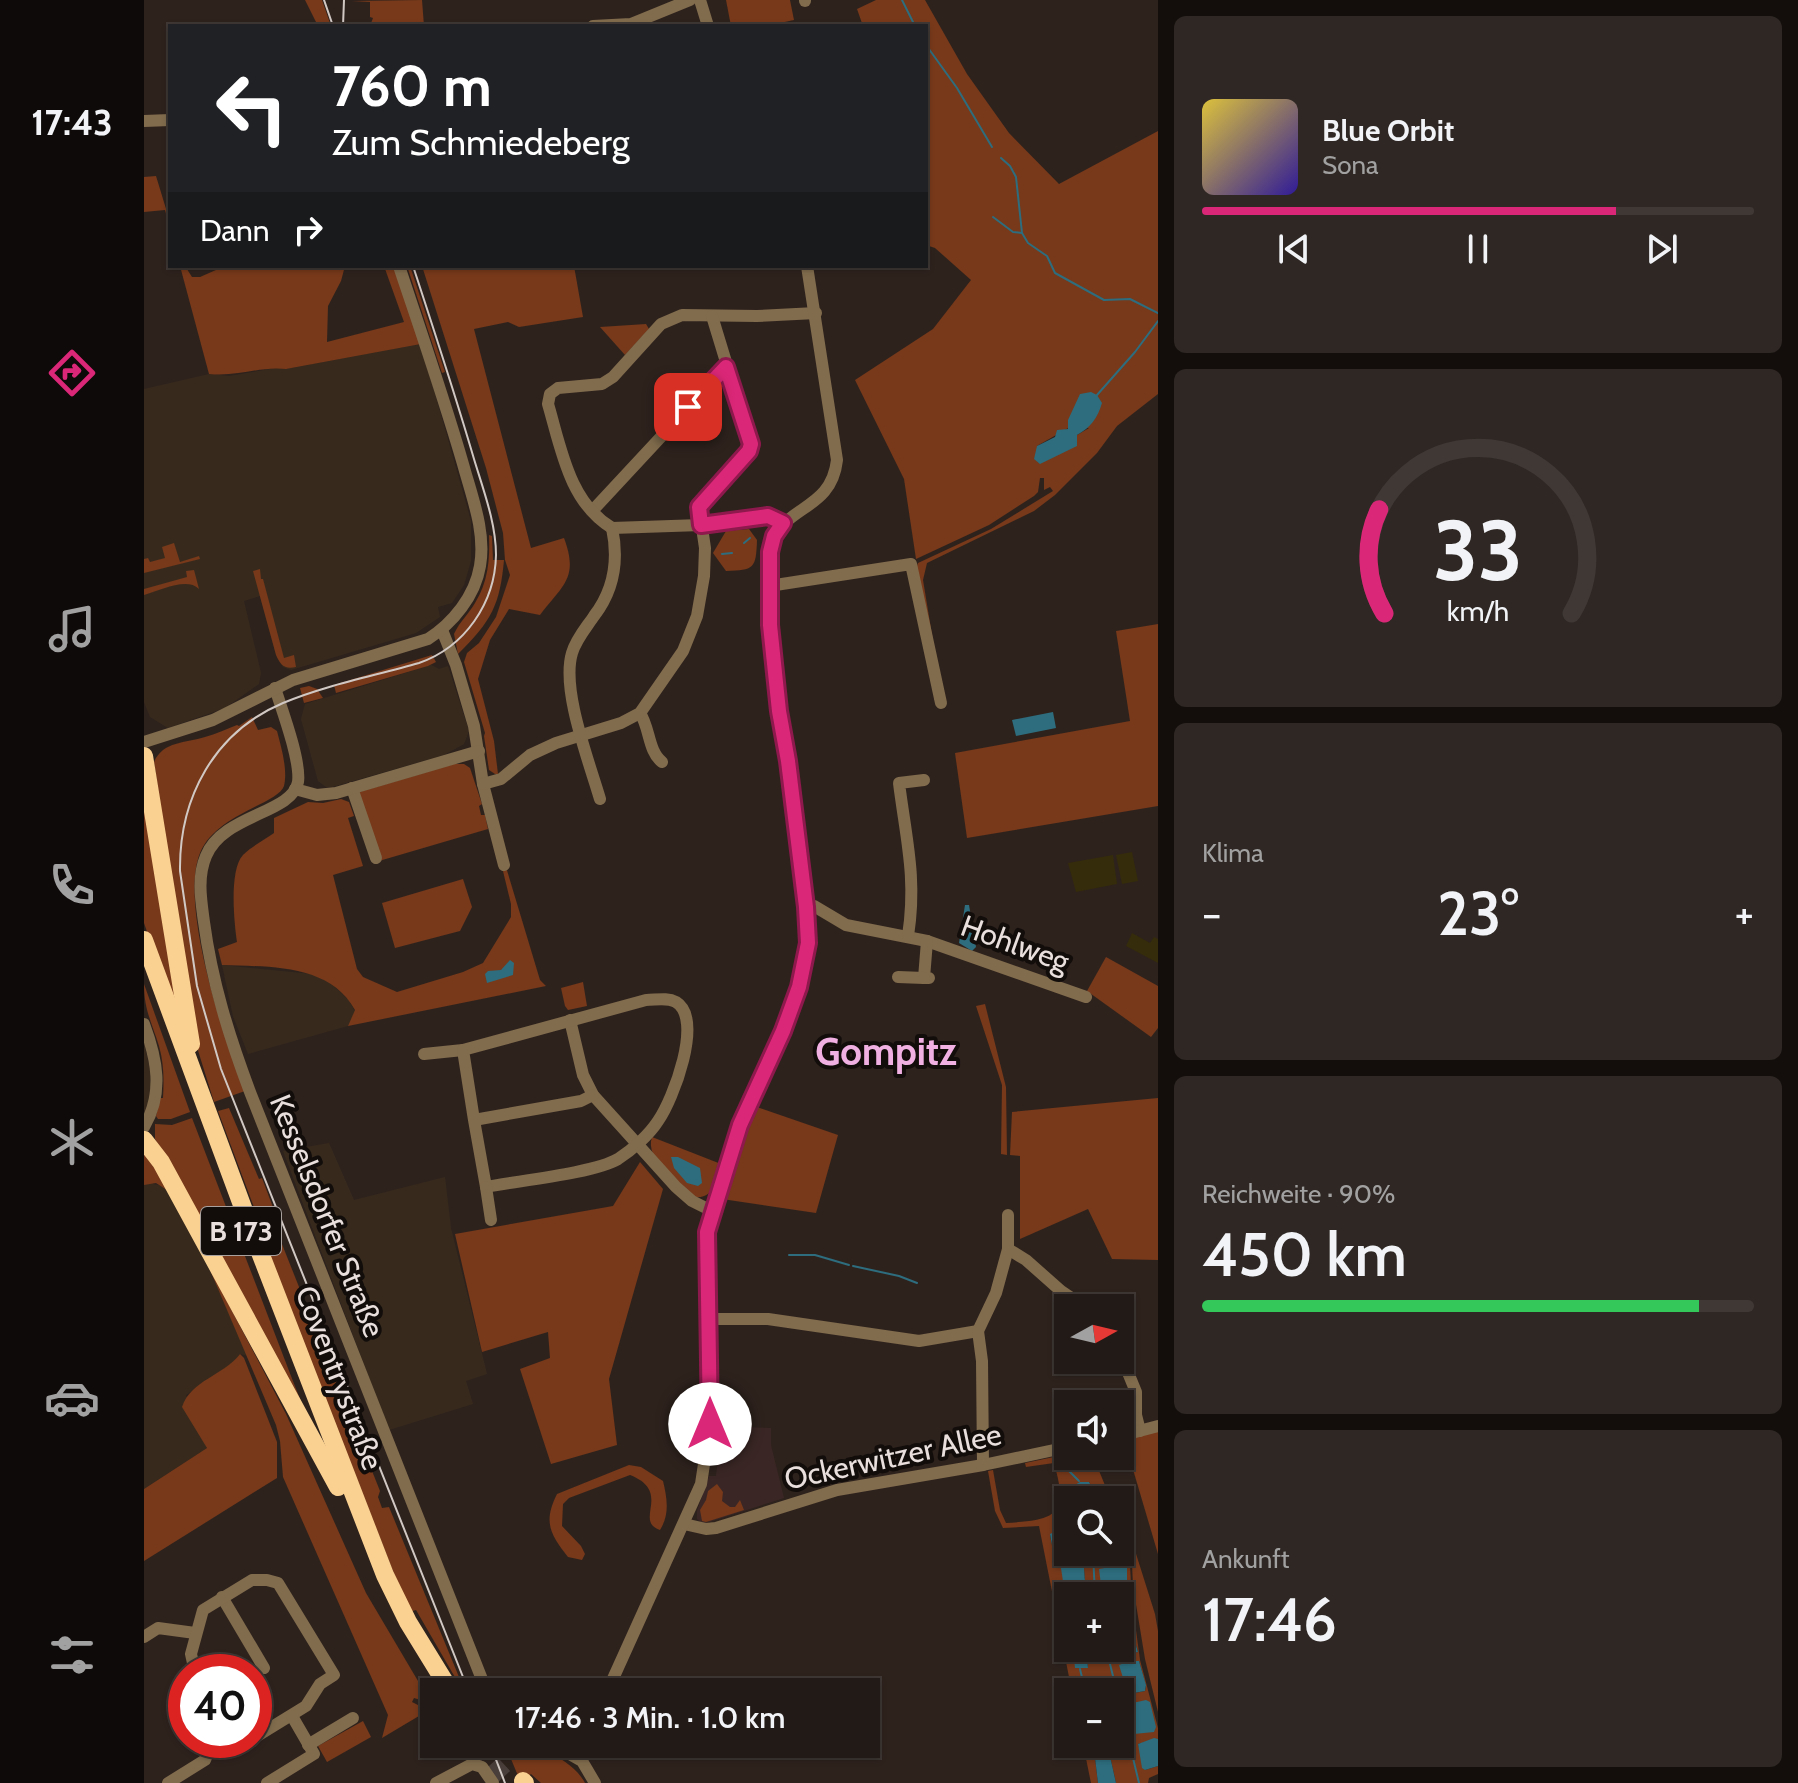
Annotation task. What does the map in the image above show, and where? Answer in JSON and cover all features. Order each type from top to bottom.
[{"type":"highway","points":[[144,756],[186,1018],[205,1105]]},
{"type":"highway","name":"Coventrystraße","points":[[144,940],[385,1575],[408,1622],[442,1678]]},
{"type":"highway","name":"B 173","points":[[144,974],[380,1591],[429,1678]]},
{"type":"highway","points":[[144,1140],[161,1162],[338,1487]]},
{"type":"street","points":[[631,24],[690,0]]},
{"type":"street","points":[[700,0],[707,24]]},
{"type":"street","points":[[144,121],[168,120]]},
{"type":"street","points":[[144,742],[213,720],[275,688],[318,672],[424,640],[442,630],[466,601],[475,583],[481,551],[480,530],[457,443],[400,268]]},
{"type":"street","points":[[613,1678],[701,1484],[710,1415],[705,1254],[712,1211],[740,1125],[783,1031],[799,987],[808,943],[806,907],[775,681],[769,586],[774,536],[783,523],[823,496],[835,477],[837,460],[807,268]]},
{"type":"street","points":[[783,523],[768,516],[701,525],[612,528],[600,520],[581,497],[568,474],[548,404],[550,394],[558,388],[602,384],[613,377],[661,324],[682,315],[816,313]]},
{"type":"street","points":[[483,784],[501,779],[530,755],[621,723],[640,713],[683,651],[697,616],[704,576],[705,548],[699,507],[749,451],[751,444],[712,316]]},
{"type":"street","points":[[593,510],[726,367]]},
{"type":"street","points":[[600,799],[569,687],[571,653],[600,609],[615,576],[612,528]]},
{"type":"street","points":[[769,586],[911,564],[941,703]]},
{"type":"street","points":[[442,630],[456,665],[479,751],[483,784],[504,865]]},
{"type":"street","points":[[275,688],[296,761],[298,783],[295,789],[317,795],[352,788],[479,751]]},
{"type":"street","points":[[640,713],[655,756],[662,762]]},
{"type":"street","points":[[908,936],[914,901],[912,865],[899,783],[924,780]]},
{"type":"street","points":[[352,788],[376,858]]},
{"type":"street","name":"Kesselsdorfer Straße","points":[[295,789],[290,798],[280,804],[224,831],[204,860],[201,893],[213,978],[226,1029],[250,1092],[481,1678]]},
{"type":"street","name":"Hohlweg","points":[[806,907],[814,906],[846,925],[927,941],[1086,997]]},
{"type":"street","name":"Hohlweg","points":[[898,977],[926,978],[927,941]]},
{"type":"street","points":[[598,998],[602,1012]]},
{"type":"street","points":[[424,1054],[463,1050],[646,1000],[668,999],[684,1009],[688,1019],[684,1054],[664,1112],[658,1123],[636,1144],[606,1165],[486,1187]]},
{"type":"street","points":[[570,1020],[583,1075],[593,1095],[676,1187],[692,1201],[712,1211]]},
{"type":"street","points":[[144,1024],[157,1077],[155,1105],[144,1127]]},
{"type":"street","points":[[463,1050],[491,1220]]},
{"type":"street","points":[[474,1120],[581,1101],[593,1095]]},
{"type":"street","points":[[983,1465],[982,1361],[978,1331],[996,1293],[1008,1249],[1008,1215]]},
{"type":"street","points":[[1008,1249],[1026,1260],[1065,1294]]},
{"type":"street","points":[[709,1319],[768,1319],[919,1341],[978,1331]]},
{"type":"street","points":[[1129,1374],[1136,1392],[1140,1431]]},
{"type":"street","points":[[1134,1432],[1158,1426]]},
{"type":"street","name":"Ockerwitzer Allee","points":[[684,1524],[716,1528],[837,1490],[1054,1450]]},
{"type":"street","points":[[191,1654],[203,1610],[252,1580],[278,1583],[334,1675],[320,1684],[311,1702],[272,1728]]},
{"type":"street","points":[[222,1597],[256,1654]]},
{"type":"street","points":[[144,1637],[158,1628],[195,1633]]},
{"type":"street","points":[[271,1781],[314,1754],[292,1716]]},
{"type":"street","points":[[308,1745],[353,1718]]},
{"type":"street","points":[[168,1783],[206,1758]]},
{"type":"street","points":[[581,1758],[595,1783]]},
{"type":"street","points":[[436,1783],[472,1764],[482,1767],[493,1783]]},
{"type":"shaded area","points":[[305,0],[322,0],[330,24],[317,24]]},
{"type":"shaded area","points":[[422,0],[424,24],[371,24],[373,18],[370,17],[370,2],[352,1]]},
{"type":"shaded area","points":[[726,0],[790,0],[794,20],[775,24],[731,24]]},
{"type":"shaded area","points":[[876,0],[925,0],[967,74],[1009,133],[1059,184],[1158,131],[1158,394],[1117,426],[1097,453],[1055,495],[1034,511],[927,563],[923,580],[936,659],[916,569],[918,563],[991,529],[1053,491],[1050,487],[1044,490],[1044,478],[1040,478],[1038,492],[1034,496],[989,525],[916,559],[904,479],[855,380],[933,329],[971,280],[935,248],[928,246],[928,24],[862,24],[857,9]],"holes":[[[1070,427],[1089,428],[1077,435],[1037,446]]]},
{"type":"shaded area","points":[[156,176],[168,221],[165,210],[144,212],[144,177]]},
{"type":"shaded area","points":[[181,268],[186,268],[192,277],[200,277],[220,268],[344,268],[328,306],[327,342],[404,322],[385,268],[396,268],[421,344],[286,369],[209,374]]},
{"type":"shaded area","points":[[408,268],[411,268],[445,372],[442,373]]},
{"type":"shaded area","points":[[423,268],[574,268],[583,317],[519,327],[508,322],[474,329],[531,548],[564,538],[570,563],[562,588],[540,615],[509,609],[490,640],[478,679],[494,741],[498,774],[489,770],[485,733],[464,662],[467,653],[479,643],[496,617],[510,575],[486,468]]},
{"type":"shaded area","points":[[646,324],[649,329],[625,355],[600,327]]},
{"type":"shaded area","points":[[421,344],[471,521],[471,561],[464,585],[452,603],[438,607],[440,617],[416,633],[291,670],[283,667],[276,655],[260,596],[244,601],[261,673],[259,684],[225,708],[168,728],[150,717],[144,702],[144,389],[209,374],[229,376],[286,369]]},
{"type":"shaded area","points":[[749,529],[757,540],[752,566],[726,571],[713,553],[726,531]]},
{"type":"shaded area","points":[[489,535],[492,536],[493,560],[504,560],[500,589],[492,611],[479,632],[458,654],[454,634],[483,587]]},
{"type":"shaded area","points":[[174,543],[180,562],[199,556],[200,559],[144,573],[144,559],[148,558],[150,562],[165,558],[162,547]]},
{"type":"shaded area","points":[[260,569],[284,658],[294,655],[296,667],[283,666],[276,655],[253,571]]},
{"type":"shaded area","points":[[194,570],[199,589],[181,584],[144,595],[144,589],[187,577],[186,571]]},
{"type":"shaded area","points":[[1158,624],[1158,806],[967,838],[955,753],[1130,721],[1116,631]]},
{"type":"shaded area","points":[[432,655],[436,662],[428,666],[336,693],[334,685]]},
{"type":"shaded area","points":[[431,665],[439,669],[448,666],[469,731],[464,744],[444,755],[332,787],[318,781],[301,719],[305,704]]},
{"type":"shaded area","points":[[309,686],[317,689],[323,698],[304,703],[300,688]]},
{"type":"shaded area","points":[[252,717],[258,730],[271,727],[277,731],[285,765],[284,786],[271,799],[232,819],[208,840],[200,853],[195,876],[199,938],[216,1006],[245,1091],[214,1102],[196,1044],[154,762],[169,746],[239,726]]},
{"type":"shaded area","points":[[454,764],[464,764],[470,768],[482,804],[479,806],[481,815],[485,815],[488,829],[379,861],[359,792]]},
{"type":"shaded area","points":[[144,785],[187,1047],[144,923]]},
{"type":"shaded area","points":[[341,799],[349,802],[354,816],[348,818],[363,866],[333,875],[357,969],[363,977],[397,992],[483,963],[511,917],[502,867],[506,867],[540,980],[546,986],[348,1026],[355,1010],[330,983],[296,971],[222,965],[218,949],[237,942],[234,884],[243,855],[274,833],[274,818],[308,802]]},
{"type":"shaded area","points":[[463,879],[472,907],[460,931],[395,948],[382,903]]},
{"type":"shaded area","points":[[1106,957],[1158,986],[1158,1028],[1151,1037],[1087,991]]},
{"type":"shaded area","points":[[222,965],[312,974],[327,980],[348,999],[355,1011],[352,1019],[348,1026],[248,1054],[233,1016]]},
{"type":"shaded area","points":[[583,982],[587,1006],[568,1010],[561,988]]},
{"type":"shaded area","points":[[144,984],[190,1112],[171,1119],[158,1119],[156,1116],[160,1098],[163,1098],[163,1065],[147,1009]]},
{"type":"shaded area","points":[[985,1004],[1006,1087],[1007,1155],[1001,1154],[1002,1085],[976,1006]]},
{"type":"shaded area","points":[[795,1011],[800,1011],[757,1107],[838,1135],[816,1213],[722,1199],[743,1129],[791,1028]]},
{"type":"shaded area","points":[[144,1043],[151,1085],[144,1112]]},
{"type":"shaded area","points":[[1158,1098],[1158,1260],[1112,1259],[1088,1209],[1020,1239],[1020,1156],[1010,1155],[1012,1112]]},
{"type":"shaded area","points":[[229,1108],[259,1179],[262,1178],[280,1226],[276,1229],[380,1491],[378,1497],[382,1508],[389,1507],[458,1678],[416,1610],[409,1612],[257,1225],[255,1210],[218,1111]]},
{"type":"shaded area","points":[[192,1118],[302,1404],[155,1139],[155,1124],[172,1125]]},
{"type":"shaded area","points":[[652,1137],[721,1164],[711,1191],[702,1197],[695,1197],[673,1178],[653,1154]]},
{"type":"shaded area","points":[[329,1143],[354,1200],[445,1177],[451,1228],[487,1374],[466,1381],[473,1404],[389,1430],[283,1151]]},
{"type":"shaded area","points":[[144,1153],[148,1154],[170,1192],[156,1183],[144,1185]]},
{"type":"shaded area","points":[[640,1162],[663,1189],[609,1379],[617,1445],[551,1464],[520,1369],[550,1358],[548,1332],[482,1352],[455,1234],[613,1206]]},
{"type":"shaded area","points":[[144,1185],[163,1186],[170,1192],[207,1263],[248,1356],[240,1354],[234,1362],[186,1395],[207,1448],[144,1489]]},
{"type":"shaded area","points":[[207,1263],[286,1414],[366,1593],[420,1684],[420,1700],[414,1698],[412,1702],[420,1706],[420,1715],[382,1738],[388,1715],[283,1477],[276,1425]]},
{"type":"shaded area","points":[[240,1354],[277,1442],[277,1478],[144,1561],[144,1489],[207,1448],[182,1407],[186,1398],[192,1390]]},
{"type":"shaded area","points":[[718,1426],[771,1428],[771,1445],[784,1498],[703,1524],[697,1519],[697,1511],[709,1476],[716,1476],[718,1456],[714,1455]]},
{"type":"shaded area","points":[[1158,1429],[1158,1554],[1133,1470],[1134,1436]]},
{"type":"shaded area","points":[[1054,1457],[1054,1463],[1026,1467],[1025,1463]]},
{"type":"shaded area","points":[[629,1465],[641,1467],[663,1481],[666,1512],[660,1530],[650,1520],[649,1490],[643,1482],[630,1475],[569,1498],[563,1504],[562,1526],[585,1554],[582,1560],[568,1557],[550,1527],[550,1512],[557,1494]]},
{"type":"shaded area","points":[[993,1470],[1000,1510],[1006,1523],[1048,1516],[1054,1512],[1054,1532],[1050,1535],[1054,1566],[1066,1566],[1065,1582],[1054,1582],[1054,1601],[1039,1526],[1003,1528],[995,1511],[988,1471]]},
{"type":"shaded area","points":[[1056,1470],[1099,1470],[1105,1486],[1091,1486],[1089,1482],[1059,1486]]},
{"type":"shaded area","points":[[717,1484],[723,1492],[722,1501],[735,1507],[740,1500],[744,1510],[702,1521],[700,1510],[708,1491]]},
{"type":"shaded area","points":[[1134,1547],[1158,1631],[1158,1712],[1145,1659],[1133,1582]]},
{"type":"shaded area","points":[[1066,1566],[1130,1566],[1131,1582],[1085,1582],[1084,1568]]},
{"type":"shaded area","points":[[1134,1629],[1136,1630],[1140,1660],[1158,1728],[1158,1739],[1138,1744],[1145,1770],[1158,1766],[1158,1774],[1149,1778],[1148,1783],[1116,1783],[1110,1758],[1134,1758],[1134,1693],[1145,1691],[1146,1686],[1139,1661],[1134,1678],[1069,1678],[1066,1662],[1082,1662],[1088,1668],[1087,1662],[1134,1662],[1134,1653],[1138,1652],[1134,1638]]},
{"type":"shaded area","points":[[363,1721],[371,1737],[327,1762],[318,1746]]},
{"type":"shaded area","points":[[559,1758],[585,1783],[541,1783],[531,1774],[521,1783],[511,1759]]},
{"type":"shaded area","points":[[1086,1758],[1095,1758],[1098,1783],[1091,1783]]},
{"type":"sand","points":[[1132,852],[1138,881],[1122,884],[1116,855]]},
{"type":"sand","points":[[1113,855],[1117,884],[1076,892],[1068,863]]},
{"type":"sand","points":[[1132,933],[1150,943],[1154,937],[1158,939],[1158,963],[1126,946]]},
{"type":"water","points":[[1091,392],[1102,403],[1093,422],[1077,435],[1077,446],[1040,464],[1034,459],[1037,446],[1055,437],[1057,430],[1068,429],[1068,420],[1080,394]]},
{"type":"water","points":[[1053,712],[1056,728],[1016,736],[1012,720]]},
{"type":"water","points":[[965,905],[969,905],[976,947],[972,951],[959,943]]},
{"type":"water","points":[[510,960],[514,963],[513,975],[487,983],[485,974],[488,971],[501,970]]},
{"type":"water","points":[[671,1157],[678,1157],[700,1168],[702,1183],[698,1186],[687,1183],[674,1168]]},
{"type":"water","points":[[1089,1482],[1091,1486],[1075,1486]]},
{"type":"water","points":[[1054,1532],[1054,1556],[1050,1534]]},
{"type":"water","points":[[1127,1566],[1127,1582],[1101,1582],[1099,1569]]},
{"type":"water","points":[[1061,1568],[1084,1568],[1085,1582],[1063,1582]]},
{"type":"water","points":[[1139,1661],[1145,1691],[1134,1693],[1134,1678],[1123,1678],[1119,1665]]},
{"type":"water","points":[[1074,1662],[1087,1662],[1088,1668],[1075,1668]]},
{"type":"water","points":[[1150,1702],[1156,1727],[1154,1732],[1134,1734],[1134,1703]]},
{"type":"water","points":[[1158,1739],[1158,1766],[1145,1770],[1138,1744]]},
{"type":"water","points":[[1095,1758],[1110,1758],[1116,1783],[1098,1783]]},
{"type":"waterway","points":[[902,0],[914,24]]},
{"type":"waterway","points":[[928,48],[957,88],[992,147]]},
{"type":"waterway","points":[[1001,158],[1016,177],[1022,233],[1028,243],[1047,256],[1055,273],[1104,300],[1130,299],[1158,313]]},
{"type":"waterway","points":[[993,217],[1013,232],[1022,233]]},
{"type":"waterway","points":[[1097,395],[1158,321]]},
{"type":"waterway","points":[[744,543],[750,538]]},
{"type":"waterway","points":[[722,554],[732,553]]},
{"type":"waterway","points":[[789,1255],[815,1255],[849,1265]]},
{"type":"waterway","points":[[853,1266],[917,1283]]},
{"type":"waterway","points":[[1068,1470],[1079,1481]]},
{"type":"waterway","points":[[1094,1566],[1094,1582]]},
{"type":"waterway","points":[[1110,1662],[1114,1678]]},
{"type":"waterway","points":[[1080,1669],[1082,1678]]},
{"type":"waterway","points":[[1133,1758],[1139,1783]]},
{"type":"tunnel","points":[[486,1758],[509,1783]]},
{"type":"tram line","points":[[324,0],[332,24]]},
{"type":"tram line","points":[[343,24],[344,0]]},
{"type":"tram line","points":[[414,268],[491,518],[496,555],[490,590],[474,621],[450,646],[435,656],[283,703],[238,731],[205,770],[194,793],[181,844],[180,871],[197,986],[221,1069],[463,1678]]},
{"type":"tram line","points":[[495,1758],[505,1783]]},
{"type":"district","name":"Gompitz","points":[[886,1052]]},
{"type":"route","points":[[688,407],[726,367],[751,437],[749,451],[699,507],[701,525],[761,516],[773,517],[783,523],[774,536],[770,552],[770,625],[809,930],[799,987],[783,1031],[740,1125],[707,1232],[710,1424]]}]
